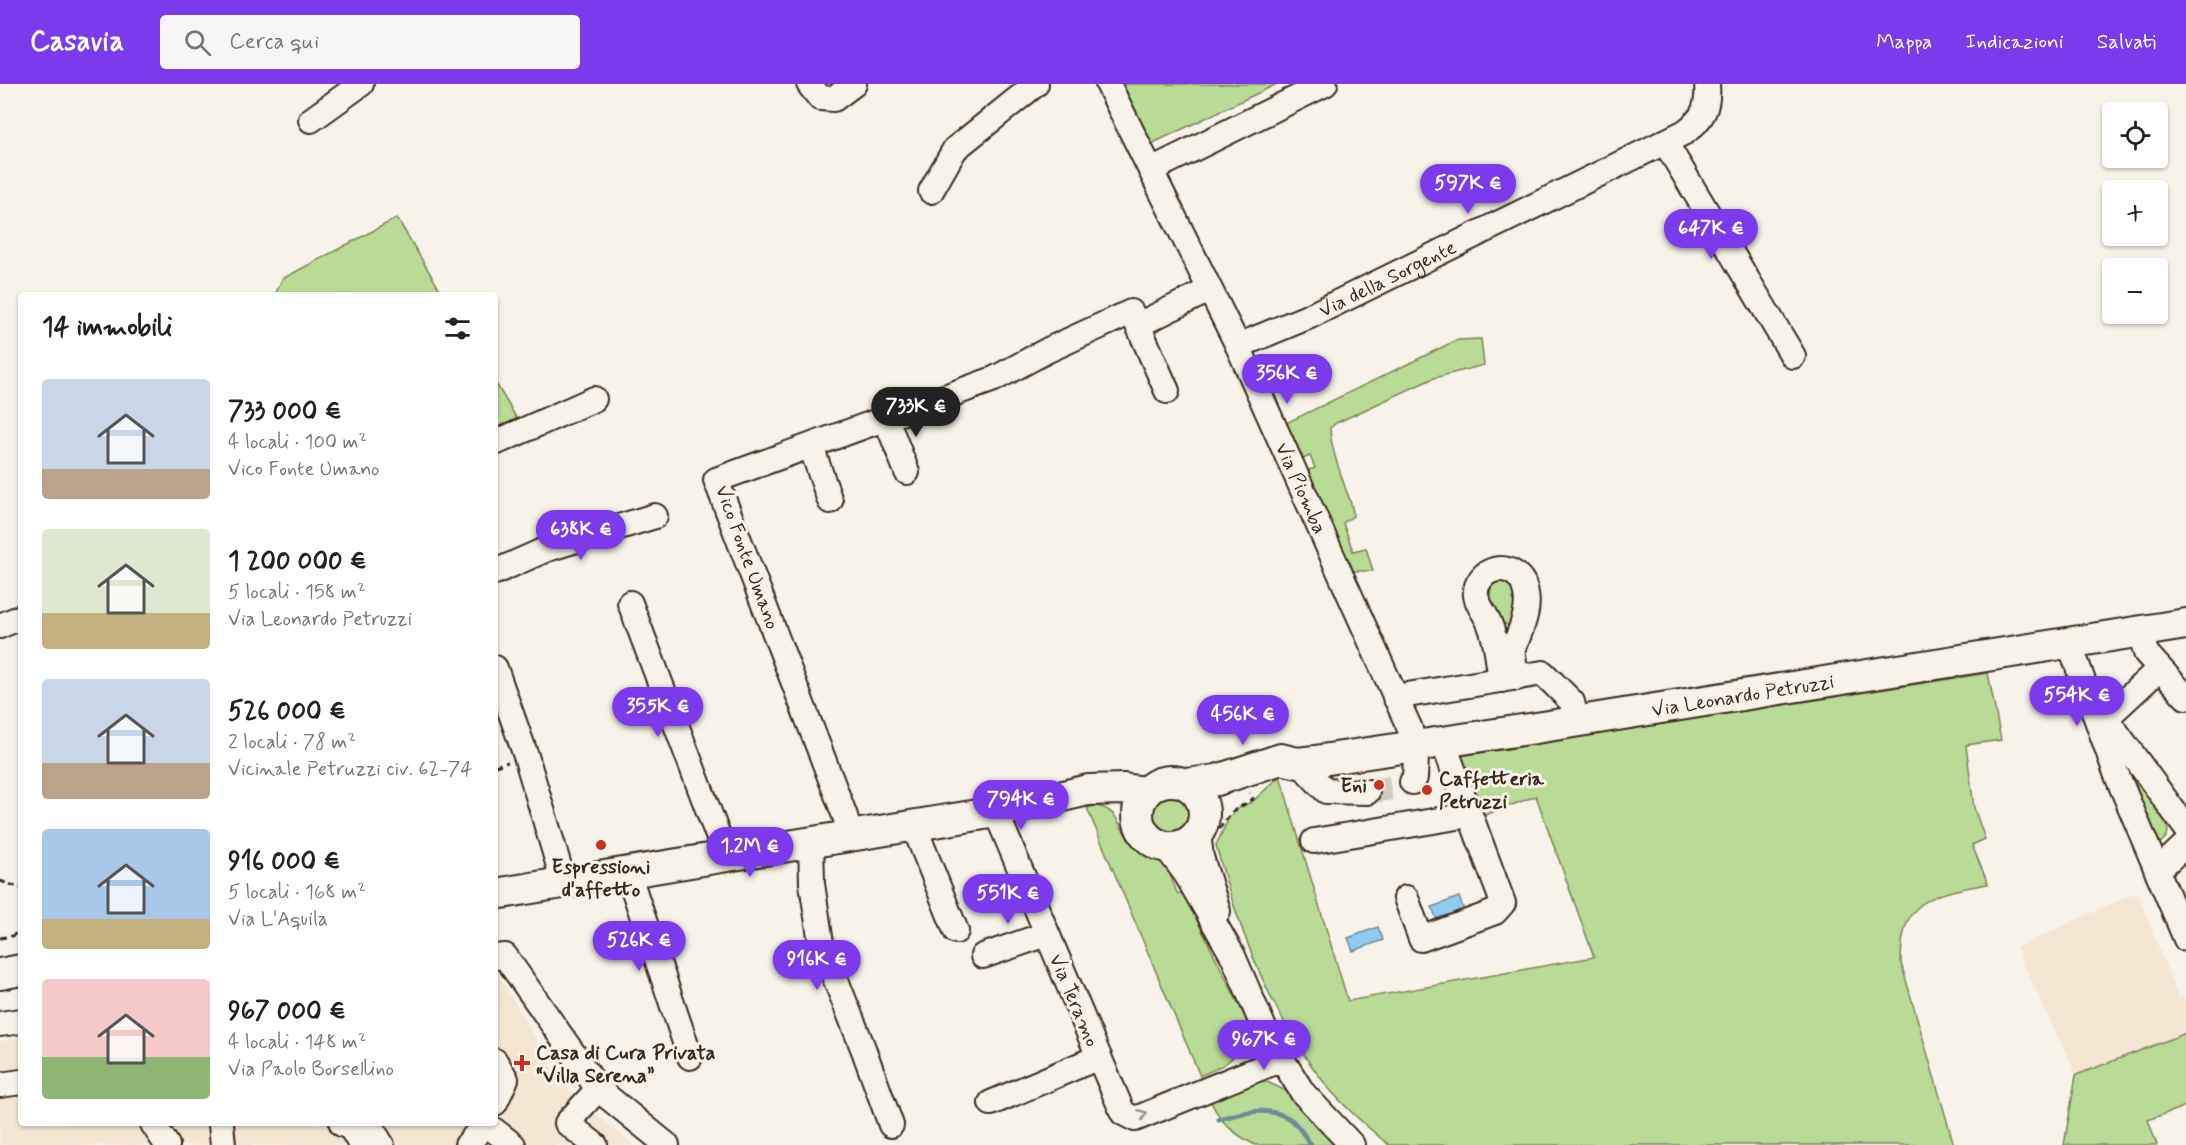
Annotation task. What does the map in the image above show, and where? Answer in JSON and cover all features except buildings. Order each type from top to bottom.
[{"type":"main road","name":"Via Leonardo Petruzzi","points":[[1186,784],[1225,778],[1281,759],[1302,762],[1428,744],[2186,624]]},
{"type":"main road","name":"Via Leonardo Petruzzi","points":[[1207,827],[1234,791],[1264,777],[1284,772],[1302,762]]},
{"type":"main road","points":[[1164,781],[1186,784],[1200,797],[1207,827],[1184,845],[1166,847],[1150,841],[1144,834],[1141,805],[1154,785],[1164,781]]},
{"type":"main road","points":[[498,894],[850,837],[996,812],[1035,803],[1105,802],[1119,807],[1141,805]]},
{"type":"main road","points":[[0,974],[18,971]]},
{"type":"street","points":[[311,120],[361,84]]},
{"type":"street","points":[[809,84],[820,98],[834,99],[854,84]]},
{"type":"street","points":[[931,191],[955,149],[1036,84]]},
{"type":"street","name":"Via Piomba","points":[[1108,84],[1238,346],[1410,729],[1428,744],[1469,815],[1503,903],[1495,912],[1421,939],[1406,898]]},
{"type":"street","points":[[1150,170],[1325,84]]},
{"type":"street","name":"Via della Sorgente","points":[[1238,346],[1310,316],[1685,132],[1700,121],[1708,97],[1707,84]]},
{"type":"street","points":[[1665,142],[1793,356]]},
{"type":"street","points":[[1167,391],[1138,325],[1209,290]]},
{"type":"street","name":"Vico Fonte Umano","points":[[850,837],[845,816],[716,480],[994,379],[1048,350],[1131,312],[1138,325]]},
{"type":"street","points":[[498,442],[594,399]]},
{"type":"street","points":[[886,419],[907,472]]},
{"type":"street","points":[[811,446],[830,501]]},
{"type":"street","points":[[498,571],[547,549],[655,516]]},
{"type":"street","points":[[630,603],[726,857]]},
{"type":"street","points":[[0,626],[18,618]]},
{"type":"street","points":[[2140,631],[2146,652],[2186,697]]},
{"type":"street","points":[[2069,642],[2098,716],[2116,774],[2186,939]]},
{"type":"street","points":[[2098,716],[2159,669]]},
{"type":"street","points":[[1395,697],[1543,673],[1572,702],[1577,721]]},
{"type":"street","points":[[498,677],[526,756],[564,883]]},
{"type":"street","points":[[2098,716],[2117,733],[2186,828]]},
{"type":"street","points":[[1412,782],[1428,744]]},
{"type":"street","points":[[1302,762],[1326,791],[1367,792]]},
{"type":"street","points":[[2116,774],[2139,765]]},
{"type":"street","name":"Via Teramo","points":[[991,1103],[1099,1058],[996,812]]},
{"type":"street","points":[[1314,841],[1469,815]]},
{"type":"street","points":[[914,826],[956,931]]},
{"type":"street","points":[[1207,827],[1202,863],[1233,956],[1267,1035],[1303,1093],[1352,1145]]},
{"type":"street","points":[[810,843],[812,884],[821,944],[891,1125]]},
{"type":"street","points":[[2157,871],[2186,844]]},
{"type":"street","points":[[1166,847],[1186,874],[1233,956]]},
{"type":"street","points":[[628,873],[690,1058]]},
{"type":"street","name":"Via Teramo","points":[[983,956],[1047,934]]},
{"type":"street","points":[[498,957],[505,956],[598,1089],[667,1145]]},
{"type":"street","points":[[0,1024],[18,1021]]},
{"type":"street","points":[[1099,1058],[1123,1113],[1135,1119],[1282,1059]]},
{"type":"street","points":[[498,1066],[506,1079],[498,1096]]},
{"type":"street","points":[[0,1085],[18,1083]]},
{"type":"street","points":[[595,1145],[567,1123],[598,1089]]},
{"type":"street","points":[[154,1126],[167,1145]]},
{"type":"street","points":[[221,1126],[223,1145]]},
{"type":"street","points":[[346,1126],[351,1128],[361,1145]]},
{"type":"street","points":[[370,1126],[382,1145]]},
{"type":"street","points":[[467,1145],[484,1126]]},
{"type":"street","points":[[489,1126],[513,1145]]},
{"type":"path","points":[[1207,827],[1253,799],[1251,795]]},
{"type":"path","points":[[0,881],[18,887]]},
{"type":"path","points":[[0,938],[12,936],[18,932]]},
{"type":"shaded area","points":[[2137,892],[2178,997],[2183,995],[2186,1003],[2186,1033],[2076,1075],[2016,948]]},
{"type":"shaded area","name":"Casa di Cura Privata “Villa Serena”","points":[[498,974],[561,1084],[633,1145],[0,1145],[0,1041],[18,1038],[18,1126],[498,1126]]},
{"type":"green space","points":[[1118,84],[1277,84],[1149,145]]},
{"type":"green space","points":[[397,218],[441,292],[276,292],[282,279]]},
{"type":"green space","points":[[1481,339],[1484,365],[1434,378],[1336,423],[1330,428],[1335,456],[1353,511],[1353,516],[1343,523],[1353,551],[1366,548],[1373,571],[1350,571],[1306,471],[1315,468],[1310,456],[1300,460],[1284,424],[1457,340]]},
{"type":"green space","points":[[498,387],[517,419],[498,428]]},
{"type":"green space","points":[[1508,576],[1517,600],[1512,623],[1507,625],[1494,612],[1491,586],[1493,580]]},
{"type":"green space","points":[[1988,673],[2001,740],[1966,745],[1974,808],[1985,839],[1972,845],[1988,884],[1941,894],[1929,899],[1912,914],[1906,925],[1902,948],[1901,963],[1954,1145],[1389,1145],[1326,1085],[1289,1030],[1273,1001],[1246,940],[1216,845],[1229,818],[1241,806],[1252,802],[1280,776],[1348,1001],[1594,957],[1536,796],[1474,819],[1452,757]]},
{"type":"green space","points":[[2140,784],[2159,809],[2168,830],[2164,840],[2156,846],[2132,787]]},
{"type":"green space","points":[[1171,797],[1183,802],[1188,814],[1183,826],[1171,831],[1159,826],[1154,814],[1159,802]]},
{"type":"green space","points":[[1095,806],[1114,815],[1135,847],[1164,863],[1177,893],[1184,894],[1245,1017],[1246,1025],[1240,1047],[1230,1060],[1200,1076],[1087,808]]},
{"type":"green space","points":[[2186,1033],[2186,1106],[2148,1120],[2157,1145],[2064,1145],[2076,1075]]},
{"type":"green space","points":[[1248,1080],[1267,1082],[1289,1092],[1338,1145],[1255,1145],[1238,1135],[1220,1118],[1207,1093]]},
{"type":"water","points":[[1459,897],[1464,910],[1437,920],[1432,907]]},
{"type":"water","points":[[1378,927],[1383,940],[1353,951],[1348,938]]},
{"type":"waterway","points":[[1219,1119],[1237,1114],[1273,1112],[1293,1121],[1311,1145]]},
{"type":"tunnel","points":[[1367,792],[1412,782]]},
{"type":"place","name":"Eni","points":[[1379,785]]},
{"type":"place","name":"Caffetteria Petruzzi","points":[[1427,790]]},
{"type":"place","name":"Espressioni d'affetto","points":[[601,845]]},
{"type":"place","name":"Casa di Cura Privata “Villa Serena”","points":[[522,1063]]}]
